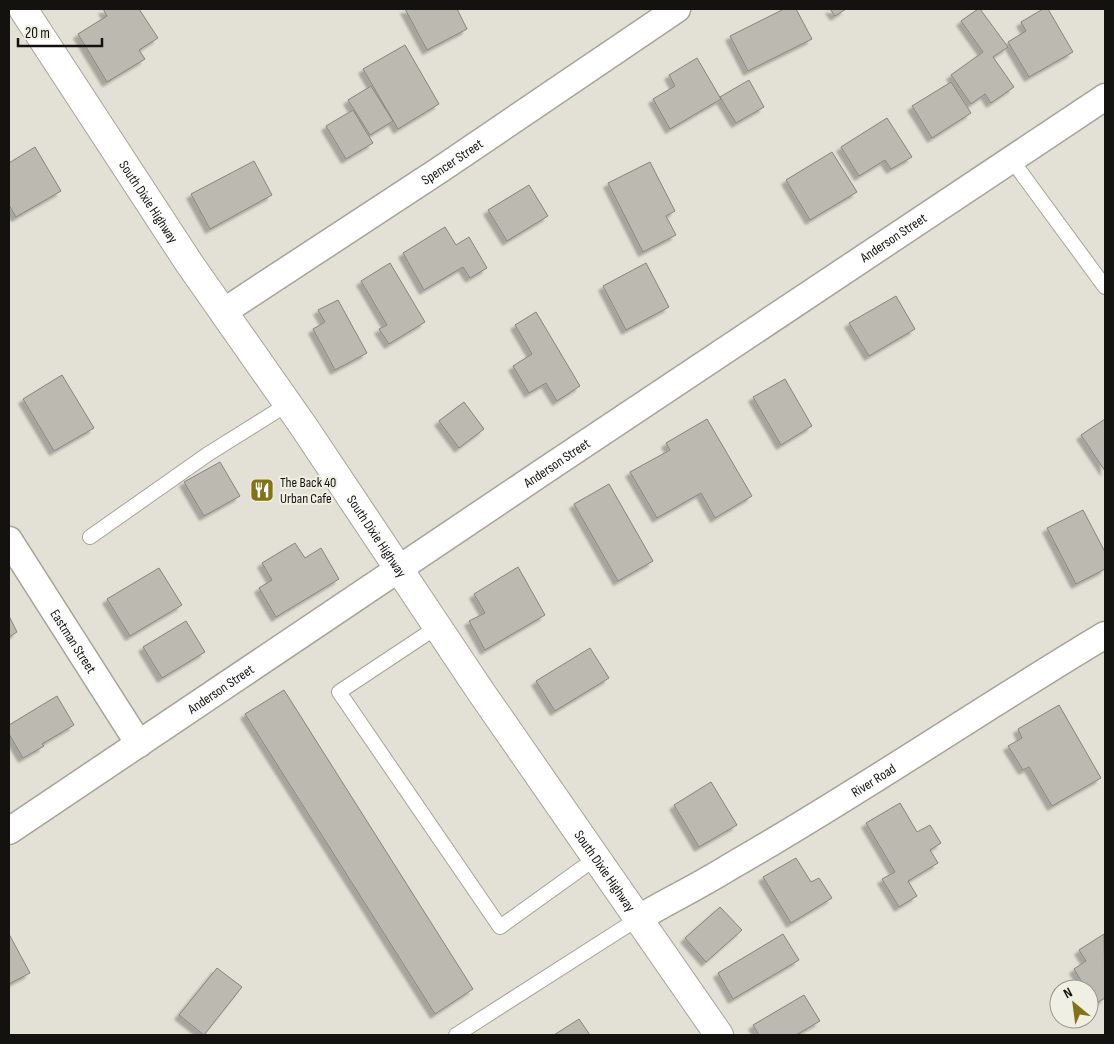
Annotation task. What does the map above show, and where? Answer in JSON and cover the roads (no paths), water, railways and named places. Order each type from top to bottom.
[{"type":"main road","name":"South Dixie Highway","points":[[23,9],[189,263],[288,404],[437,627],[719,1035]]},
{"type":"street","name":"Spencer Street","points":[[223,312],[433,174],[669,11]]},
{"type":"street","name":"Anderson Street","points":[[9,831],[554,463],[1105,97]]},
{"type":"street","name":"Eastman Street","points":[[9,540],[138,744]]},
{"type":"street","name":"River Road","points":[[638,918],[728,869],[836,804],[1105,634]]},
{"type":"lane","points":[[1011,159],[1105,288]]},
{"type":"lane","points":[[90,538],[208,454],[288,404]]},
{"type":"lane","points":[[437,627],[339,692],[488,911],[500,927],[596,858]]},
{"type":"lane","points":[[456,1035],[638,918]]},
{"type":"place","name":"The Back 40 Urban Cafe","points":[[262,490]]}]
